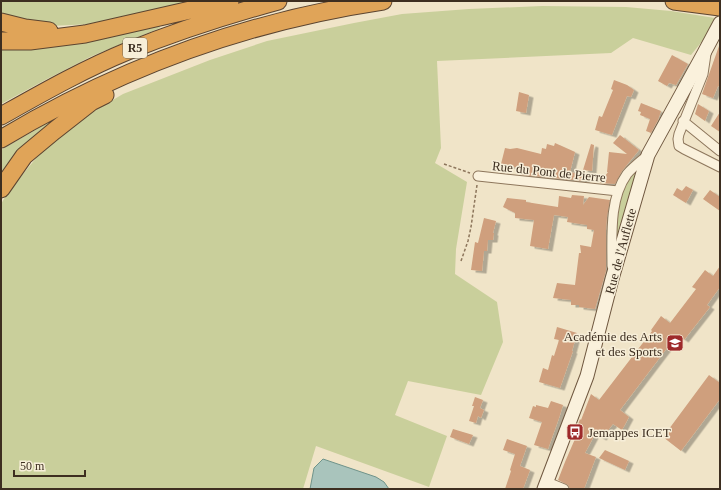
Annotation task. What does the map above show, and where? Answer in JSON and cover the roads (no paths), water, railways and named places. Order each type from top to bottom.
[{"type":"highway","points":[[1,41],[30,40],[77,35],[230,1]]},
{"type":"highway","name":"R5","points":[[1,116],[82,72],[128,51],[227,15],[278,1]]},
{"type":"highway","name":"R5","points":[[1,139],[92,90],[135,71],[233,34],[325,11],[383,1]]},
{"type":"highway","points":[[674,1],[720,7]]},
{"type":"highway","points":[[1,22],[40,31],[56,31],[139,22]]},
{"type":"highway","points":[[1,189],[24,156],[91,102],[117,88],[135,71]]},
{"type":"street","name":"Rue de l'Auflette","points":[[546,486],[587,376],[612,279],[648,155],[719,28]]},
{"type":"street","points":[[707,48],[703,74],[683,121],[678,139],[680,146],[684,149],[720,167]]},
{"type":"street","points":[[683,121],[720,150]]},
{"type":"street","points":[[612,279],[614,210],[618,191],[628,174],[648,155]]},
{"type":"street","name":"Rue du Pont de Pierre","points":[[478,176],[618,191]]},
{"type":"street","points":[[546,486],[564,489]]},
{"type":"water","points":[[323,459],[376,477],[384,482],[389,489],[310,489],[314,468]]},
{"type":"place","name":"Académie des Arts et des Sports","points":[[675,343]]},
{"type":"place","name":"Jemappes ICET","points":[[575,432]]}]
